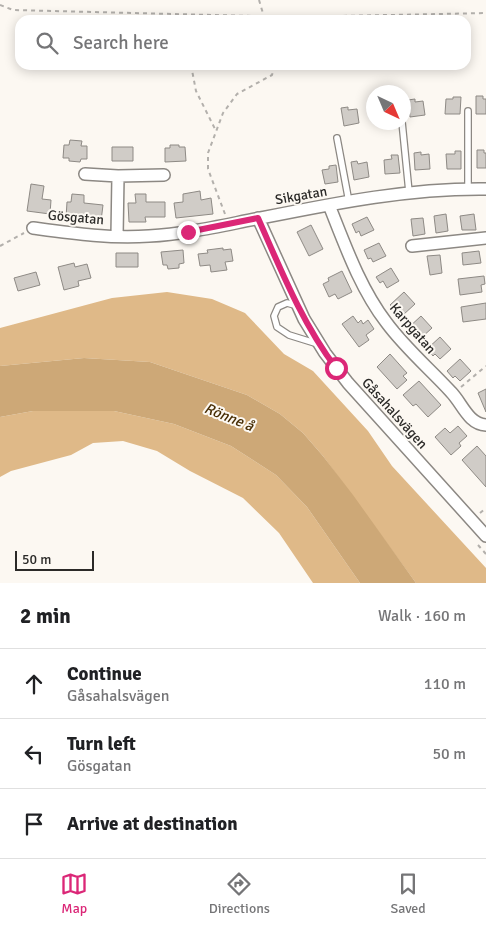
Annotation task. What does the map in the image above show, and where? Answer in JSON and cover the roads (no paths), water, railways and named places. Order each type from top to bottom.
[{"type":"street","points":[[85,174],[118,176],[164,175]]},
{"type":"street","name":"Gösgatan","points":[[117,236],[118,176]]},
{"type":"street","name":"Sikgatan","points":[[258,218],[409,192],[486,188]]},
{"type":"street","name":"Karpgatan","points":[[329,206],[350,257],[378,310],[396,335],[453,394],[468,416],[478,423],[486,425]]},
{"type":"street","name":"Gösgatan","points":[[33,228],[117,236],[148,236],[180,233],[258,218]]},
{"type":"street","name":"Gåsahalsvägen","points":[[258,218],[298,306],[318,344],[348,384],[486,536]]},
{"type":"street","points":[[412,246],[486,238]]},
{"type":"lane","points":[[468,111],[468,188]]},
{"type":"lane","points":[[403,130],[409,192]]},
{"type":"lane","name":"Sikgatan","points":[[337,138],[349,202]]},
{"type":"lane","points":[[298,306],[287,303],[278,307],[274,316],[277,328],[289,335],[318,344]]},
{"type":"water","name":"Rönne å","points":[[84,358],[150,362],[247,395],[280,414],[303,433],[323,456],[416,583],[360,583],[307,507],[276,475],[231,446],[174,424],[114,411],[33,411],[0,417],[0,366]]}]
